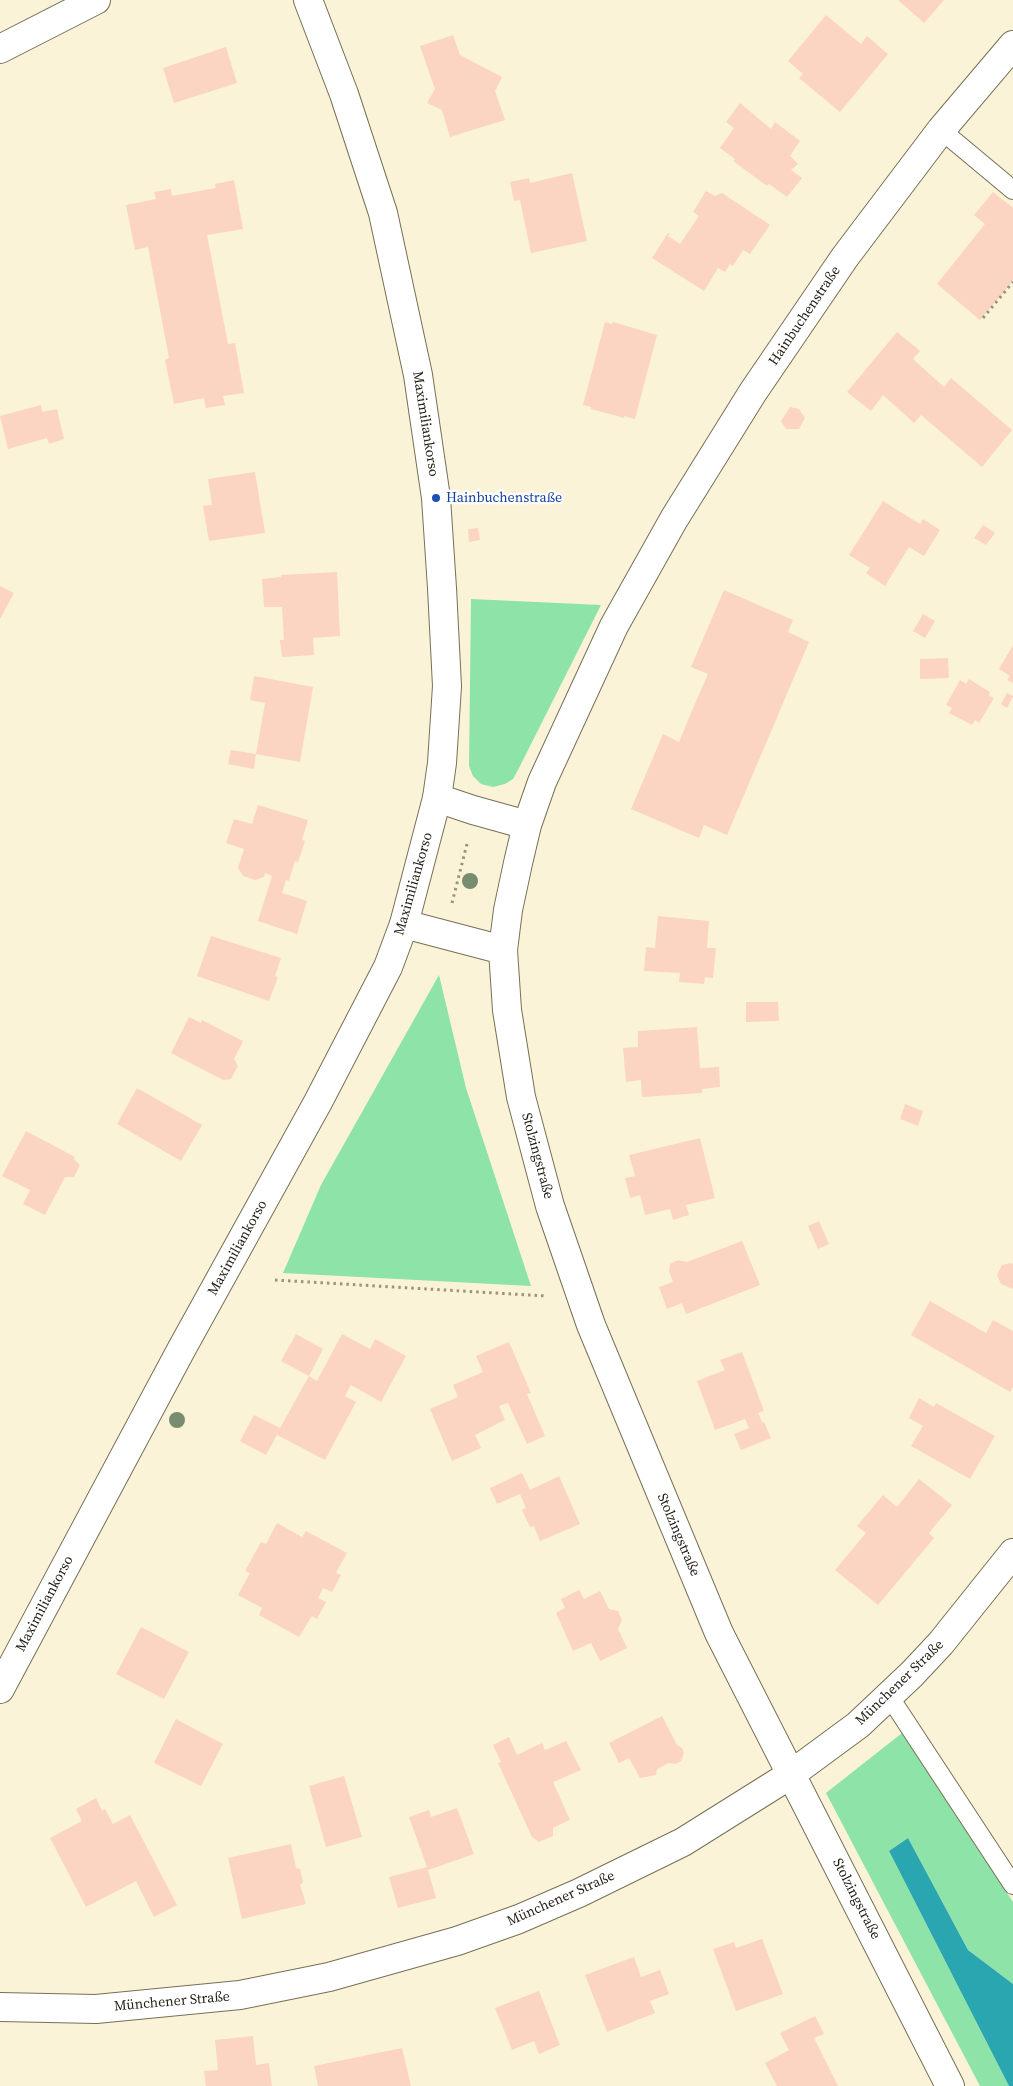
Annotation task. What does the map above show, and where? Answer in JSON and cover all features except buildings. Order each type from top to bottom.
[{"type":"street","points":[[0,49],[96,0]]},
{"type":"street","name":"Maximiliankorso","points":[[0,1689],[6,1662],[318,1102],[388,967],[404,924],[437,798],[442,763],[447,686],[436,498],[418,375],[383,213],[344,94],[308,0]]},
{"type":"street","name":"Hainbuchenstraße","points":[[518,863],[527,825],[542,782],[600,654],[674,520],[754,392],[845,257],[941,130],[1013,45]]},
{"type":"street","points":[[437,798],[527,825]]},
{"type":"street","name":"Stolzingstraße","points":[[518,863],[508,910],[503,950],[507,1010],[522,1097],[550,1206],[591,1325],[719,1633],[950,2086]]},
{"type":"street","points":[[404,924],[503,950]]},
{"type":"street","name":"Münchener Straße","points":[[0,2007],[96,2008],[240,1995],[329,1977],[457,1941],[519,1919],[579,1893],[683,1842],[790,1775],[858,1725],[941,1644],[1013,1553]]},
{"type":"lane","points":[[941,130],[1013,190]]},
{"type":"lane","points":[[889,1696],[1013,1885]]},
{"type":"path","points":[[983,318],[1013,282]]},
{"type":"path","points":[[452,903],[467,844]]},
{"type":"path","points":[[275,1280],[547,1296]]},
{"type":"green space","points":[[471,599],[601,605],[513,779],[505,784],[493,787],[481,784],[473,776],[469,766]]},
{"type":"green space","points":[[439,975],[466,1088],[531,1286],[283,1273],[321,1185]]},
{"type":"green space","points":[[902,1733],[1013,1902],[1013,1984],[968,1950],[908,1838],[889,1851],[1009,2086],[980,2086],[826,1793]]},
{"type":"water","points":[[908,1838],[968,1950],[1013,1984],[1013,2086],[1009,2086],[889,1851]]},
{"type":"place","name":"Hainbuchenstraße","points":[[436,498]]}]
